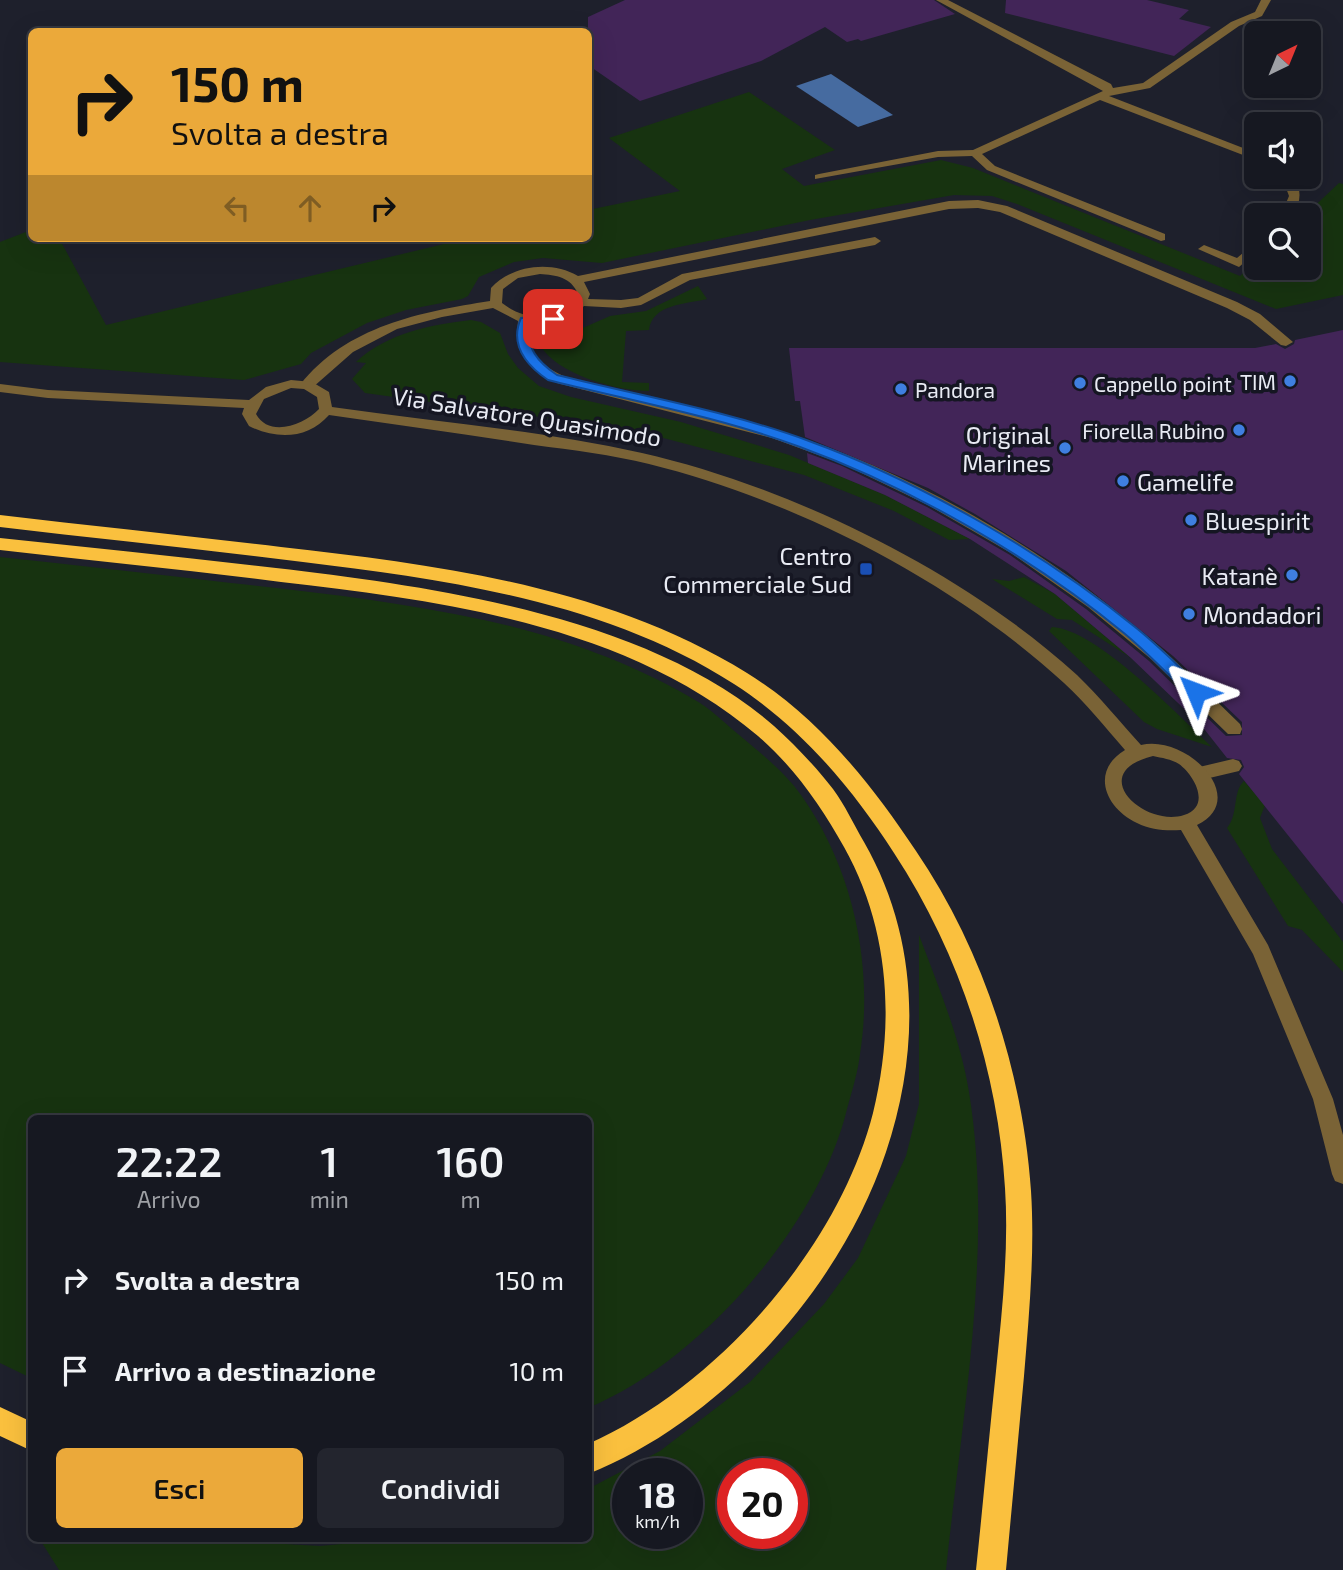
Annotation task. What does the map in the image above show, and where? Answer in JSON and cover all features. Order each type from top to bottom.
[{"type":"highway","points":[[0,521],[430,572],[548,596],[662,635],[724,667],[772,699],[840,763],[905,847],[971,975],[996,1056],[1012,1128],[1018,1190],[1018,1274],[991,1570]]},
{"type":"highway","points":[[0,544],[411,592],[534,617],[647,657],[718,696],[782,746],[835,810],[862,853],[877,889],[894,951],[899,993],[898,1030],[892,1088],[878,1141],[856,1199],[820,1260],[785,1309],[737,1361],[680,1406],[604,1453],[592,1458]]},
{"type":"highway","points":[[0,1421],[28,1435]]},
{"type":"street","points":[[941,0],[1107,86],[1105,94]]},
{"type":"street","points":[[819,177],[938,154],[975,153],[1105,94],[1146,86],[1235,24],[1259,14],[1266,0]]},
{"type":"street","points":[[1105,94],[1244,152]]},
{"type":"street","points":[[975,153],[991,168],[1161,237]]},
{"type":"street","points":[[576,280],[936,208],[978,204],[1003,209],[1232,306],[1255,317],[1286,342]]},
{"type":"street","points":[[582,302],[582,286],[576,280],[554,271],[541,270],[514,275],[497,288],[496,304],[502,311],[526,320],[553,319],[566,315],[582,302],[621,304],[641,301],[686,277],[875,241]]},
{"type":"street","points":[[1204,249],[1239,263],[1244,258]]},
{"type":"street","points":[[307,386],[342,350],[375,333],[400,323],[496,304]]},
{"type":"street","points":[[526,320],[522,338],[528,355],[539,368],[553,377],[752,427],[806,444],[898,486],[984,530],[1068,585],[1131,631],[1234,729]]},
{"type":"street","points":[[307,386],[324,395],[326,411],[308,426],[279,432],[254,423],[249,414],[252,404],[261,394],[275,387],[307,386]]},
{"type":"street","points":[[0,388],[48,394],[252,404]]},
{"type":"street","name":"Via Salvatore Quasimodo","points":[[326,411],[640,458],[713,478],[808,513],[906,562],[951,589],[1062,671],[1136,751]]},
{"type":"street","points":[[1153,749],[1171,753],[1201,773],[1208,788],[1208,803],[1200,815],[1186,823],[1168,825],[1148,821],[1131,812],[1118,799],[1111,783],[1113,769],[1121,758],[1136,751],[1153,749]]},
{"type":"street","points":[[1201,773],[1233,766]]},
{"type":"street","points":[[1186,823],[1261,951],[1323,1100],[1343,1174]]},
{"type":"green space","points":[[749,92],[835,150],[782,169],[804,186],[941,160],[973,168],[1240,276],[1244,272],[1244,280],[1321,280],[1321,203],[1318,203],[1339,183],[1343,184],[1343,295],[1276,309],[1017,204],[992,196],[954,195],[810,220],[602,263],[543,258],[514,262],[479,277],[468,296],[462,299],[406,310],[367,323],[311,353],[301,364],[244,380],[0,362],[0,242],[28,231],[28,242],[61,242],[106,325],[452,242],[592,242],[592,209],[680,191],[609,138]]},
{"type":"green space","points":[[698,286],[707,299],[663,310],[651,321],[649,330],[626,331],[622,382],[649,383],[649,391],[621,388],[588,379],[559,364],[540,345],[545,339],[576,331],[610,316],[646,311]]},
{"type":"green space","points":[[471,320],[481,322],[500,333],[508,354],[518,368],[539,386],[571,397],[681,422],[789,455],[885,495],[970,539],[949,540],[894,511],[804,475],[633,430],[365,393],[352,379],[366,363],[356,362],[395,337],[425,328]]},
{"type":"green space","points":[[0,557],[358,598],[453,614],[540,634],[623,664],[700,703],[763,755],[801,795],[834,854],[855,919],[864,987],[864,1021],[855,1081],[832,1154],[810,1199],[782,1243],[749,1285],[711,1324],[671,1358],[630,1387],[592,1406],[592,1115],[28,1115],[28,1377],[0,1363]]},
{"type":"green space","points":[[1024,577],[1055,594],[1131,658],[1072,620],[1057,619],[992,579],[1009,581]]},
{"type":"green space","points":[[1052,627],[1070,631],[1113,657],[1158,695],[1212,747],[1144,722],[1049,631]]},
{"type":"green space","points":[[1244,781],[1265,805],[1260,818],[1272,849],[1343,942],[1343,972],[1302,930],[1288,926],[1227,828],[1233,816],[1238,791]]},
{"type":"green space","points":[[919,935],[960,1051],[969,1092],[976,1150],[978,1210],[973,1331],[946,1570],[59,1570],[42,1542],[252,1542],[320,1546],[363,1542],[592,1542],[592,1487],[612,1476],[612,1549],[703,1549],[703,1458],[647,1458],[660,1451],[750,1382],[824,1304],[858,1258],[906,1156],[919,1104]]},
{"type":"water","points":[[831,74],[893,115],[858,127],[796,86]]},
{"type":"building","points":[[625,0],[934,0],[955,14],[861,41],[858,39],[847,42],[825,27],[761,61],[640,101],[592,68],[592,28],[588,28],[588,17]]},
{"type":"building","points":[[1006,0],[1147,0],[1189,10],[1179,19],[1211,27],[1174,56],[1005,13]]},
{"type":"building","points":[[1343,330],[1343,904],[1239,774],[1244,767],[1241,760],[1227,758],[1201,725],[1131,658],[1055,594],[970,539],[885,495],[808,463],[807,453],[842,466],[927,507],[1010,555],[1086,609],[1149,661],[1226,736],[1242,735],[1242,722],[1173,656],[1066,571],[928,488],[805,437],[800,401],[795,401],[789,348],[1255,348],[1276,344],[1285,349],[1294,344],[1295,340]]},
{"type":"place","name":"TIM","points":[[1290,381]]},
{"type":"place","name":"Cappello point","points":[[1080,383]]},
{"type":"place","name":"Pandora","points":[[901,389]]},
{"type":"place","name":"Fiorella Rubino","points":[[1239,430]]},
{"type":"place","name":"Original Marines","points":[[1065,448]]},
{"type":"place","name":"Gamelife","points":[[1123,481]]},
{"type":"place","name":"Bluespirit","points":[[1191,520]]},
{"type":"place","name":"Centro Commerciale Sud","points":[[866,569]]},
{"type":"place","name":"Katanè","points":[[1292,575]]},
{"type":"place","name":"Mondadori","points":[[1189,614]]},
{"type":"route","points":[[553,319],[526,320],[522,338],[528,355],[539,368],[553,377],[574,385],[752,427],[806,444],[898,486],[984,530],[1068,585],[1131,631],[1196,692]]}]
